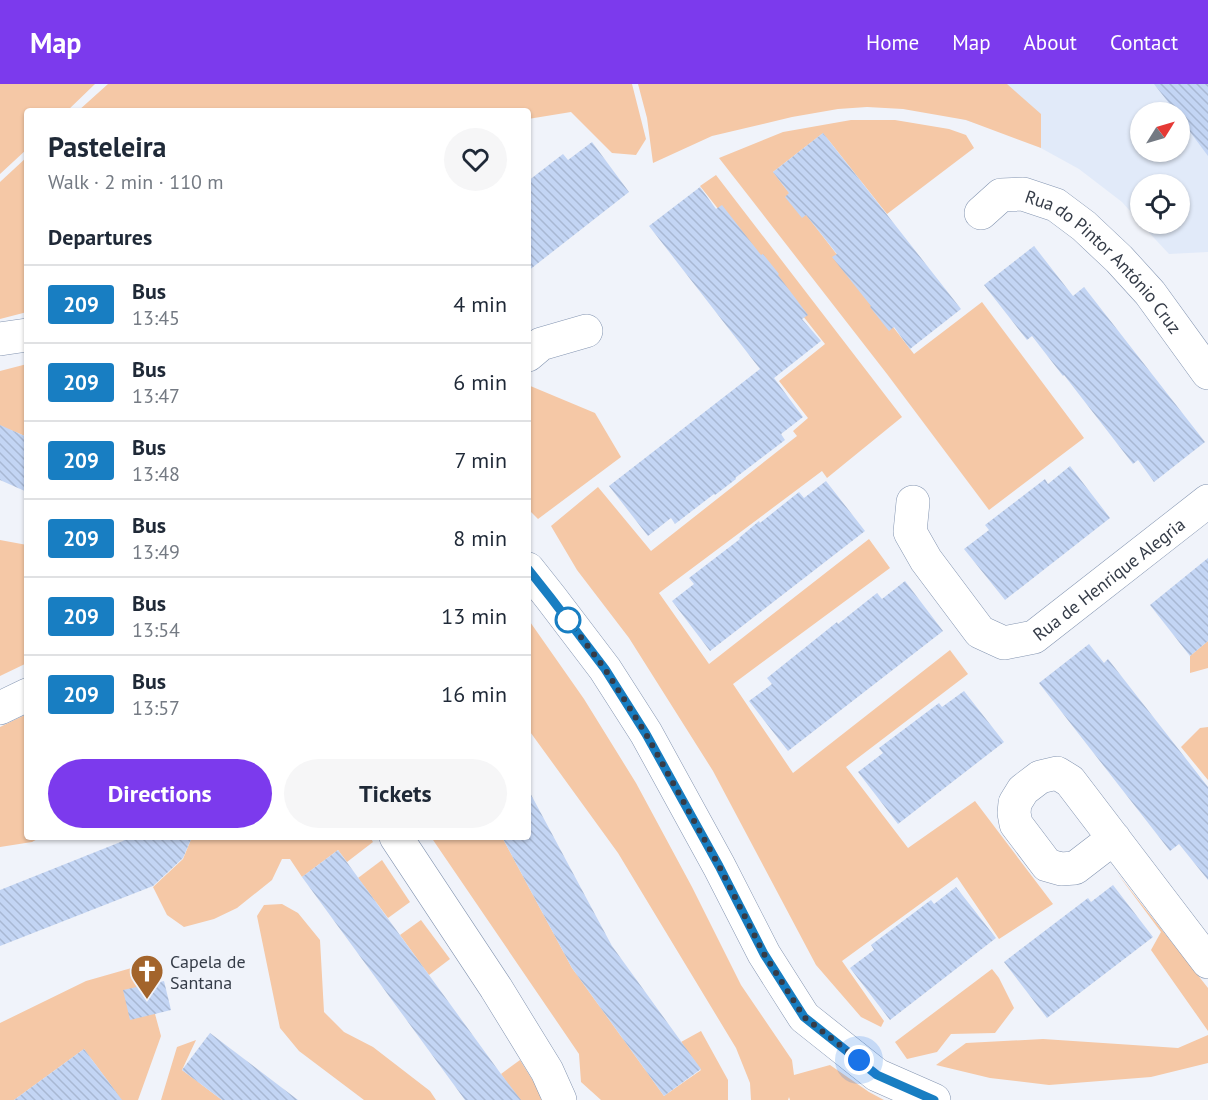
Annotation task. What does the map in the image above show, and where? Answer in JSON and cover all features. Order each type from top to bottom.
[{"type":"street","name":"Rua do Pintor António Cruz","points":[[981,213],[1001,195],[1023,194],[1056,205],[1084,226],[1150,293],[1208,373]]},
{"type":"street","points":[[531,353],[542,344],[586,331]]},
{"type":"street","points":[[0,339],[24,335]]},
{"type":"street","name":"Rua de Henrique Alegria","points":[[913,502],[910,532],[926,560],[980,633],[1004,643],[1034,637],[1208,501]]},
{"type":"street","points":[[531,573],[605,669],[646,734],[719,866],[764,954],[804,1017],[877,1075],[934,1100]]},
{"type":"street","points":[[0,708],[24,696]]},
{"type":"street","points":[[1113,838],[1208,962]]},
{"type":"street","points":[[398,840],[496,988],[547,1071],[560,1100]]},
{"type":"shaded area","points":[[0,84],[95,84],[70,108],[24,108],[24,152],[0,174]]},
{"type":"shaded area","points":[[108,84],[632,84],[646,139],[636,155],[612,153],[571,112],[531,119],[531,108],[81,108]]},
{"type":"shaded area","points":[[638,84],[1007,84],[1041,114],[1041,148],[966,120],[903,109],[867,107],[838,109],[792,117],[712,136],[653,163],[647,118]]},
{"type":"shaded area","points":[[640,84],[1208,84],[1208,252],[1169,254],[1150,234],[1190,234],[1190,174],[1130,174],[1130,211],[1079,169],[1019,136],[928,109]]},
{"type":"shaded area","points":[[851,120],[895,120],[949,129],[966,135],[974,148],[887,214],[823,133],[773,172],[914,354],[982,302],[1084,438],[989,510],[887,374],[719,158],[783,132]]},
{"type":"shaded area","points":[[24,160],[24,313],[0,319],[0,182]]},
{"type":"shaded area","points":[[716,175],[902,417],[827,478],[822,471],[659,593],[709,664],[869,539],[890,568],[733,684],[793,773],[950,650],[968,674],[846,767],[908,848],[975,801],[1053,904],[999,939],[957,877],[842,961],[884,1021],[881,1027],[861,1017],[816,965],[713,771],[629,638],[577,570],[551,526],[598,487],[651,551],[797,436],[793,431],[808,418],[779,381],[825,344],[700,186]]},
{"type":"shaded area","points":[[24,365],[24,436],[11,430],[0,429],[0,371]]},
{"type":"shaded area","points":[[531,386],[595,413],[621,457],[538,519],[531,512]]},
{"type":"shaded area","points":[[0,540],[24,544],[24,664],[0,676]]},
{"type":"shaded area","points":[[531,623],[584,699],[636,783],[741,985],[792,1060],[794,1075],[830,1065],[884,1100],[790,1100],[789,1097],[788,1100],[751,1100],[750,1083],[736,1048],[618,853],[531,733]]},
{"type":"shaded area","points":[[1208,641],[1208,668],[1190,673],[1190,656]]},
{"type":"shaded area","points":[[24,715],[24,840],[36,840],[0,847],[0,727]]},
{"type":"shaded area","points":[[1208,727],[1208,780],[1181,747],[1200,728]]},
{"type":"shaded area","points":[[191,840],[372,840],[373,842],[347,862],[338,850],[302,877],[290,859],[282,859],[272,880],[237,908],[214,919],[184,927],[167,915],[153,887],[183,859]]},
{"type":"shaded area","points":[[433,840],[504,840],[572,968],[664,1096],[701,1070],[681,1042],[701,1031],[728,1080],[728,1100],[601,1100],[581,1082],[579,1054]]},
{"type":"shaded area","points":[[382,860],[410,902],[388,918],[358,878]]},
{"type":"shaded area","points":[[1117,873],[1208,988],[1208,1031],[1151,950],[1161,932]]},
{"type":"shaded area","points":[[282,904],[298,913],[320,940],[324,1012],[344,1032],[373,1047],[430,1091],[436,1100],[364,1100],[299,1051],[280,1028],[257,916],[264,905]]},
{"type":"shaded area","points":[[421,920],[450,959],[429,975],[400,935]]},
{"type":"shaded area","points":[[135,967],[155,1014],[161,1036],[138,1100],[106,1100],[116,1092],[84,1049],[14,1100],[0,1100],[0,1023],[86,981]]},
{"type":"shaded area","points":[[992,969],[1014,1008],[995,1033],[951,1034],[937,1052],[907,1059],[895,1042]]},
{"type":"shaded area","points":[[1208,1035],[1208,1063],[1151,1077],[1049,1085],[990,1078],[936,1065],[966,1043],[1043,1039],[1178,1048]]},
{"type":"shaded area","points":[[196,1040],[182,1070],[222,1100],[161,1100],[177,1047]]},
{"type":"shaded area","points":[[520,1060],[540,1092],[541,1100],[519,1100],[501,1074]]},
{"type":"building","points":[[1154,84],[1208,84],[1208,156],[1190,132],[1190,102],[1168,102]]},
{"type":"building","points":[[823,133],[961,309],[910,349],[894,327],[889,331],[870,307],[832,257],[837,254],[806,215],[802,218],[785,197],[789,193],[773,172]]},
{"type":"building","points":[[592,142],[629,192],[531,269],[531,179],[563,154],[568,160]]},
{"type":"building","points":[[700,187],[716,209],[722,205],[779,274],[808,315],[802,319],[821,341],[774,378],[803,417],[781,434],[785,440],[675,524],[671,518],[648,536],[609,486],[760,369],[649,226]]},
{"type":"building","points":[[1034,246],[1073,296],[1084,287],[1205,442],[1154,482],[1138,460],[1133,464],[1032,336],[1027,340],[984,285]]},
{"type":"building","points":[[0,425],[24,436],[24,491],[0,480]]},
{"type":"building","points":[[1070,466],[1110,518],[1005,600],[964,549],[989,530],[985,525],[1045,479],[1048,484]]},
{"type":"building","points":[[826,481],[865,531],[710,651],[672,601],[694,584],[689,578],[740,539],[759,521],[760,523],[799,492],[804,498]]},
{"type":"building","points":[[1208,558],[1208,641],[1190,656],[1150,605]]},
{"type":"building","points":[[905,581],[943,631],[788,751],[749,701],[772,684],[767,678],[837,622],[838,624],[877,593],[882,599]]},
{"type":"building","points":[[1089,644],[1104,663],[1108,659],[1208,787],[1208,880],[1179,844],[1170,851],[1039,683]]},
{"type":"building","points":[[964,691],[1004,742],[898,824],[858,772],[883,753],[879,748],[939,703],[942,707]]},
{"type":"building","points":[[531,795],[612,946],[701,1069],[664,1096],[572,968],[504,840],[531,840]]},
{"type":"building","points":[[191,840],[183,858],[153,886],[0,946],[0,890],[123,841]]},
{"type":"building","points":[[338,850],[521,1100],[465,1100],[302,877]]},
{"type":"building","points":[[1113,885],[1153,937],[1047,1018],[1004,962],[1088,898],[1091,902]]},
{"type":"building","points":[[956,887],[996,938],[890,1020],[850,968],[874,950],[871,945],[931,900],[934,904]]},
{"type":"building","name":"Capela de Santana","points":[[164,981],[171,1010],[130,1020],[123,990]]},
{"type":"building","points":[[210,1033],[298,1100],[222,1100],[182,1070]]},
{"type":"building","points":[[84,1049],[122,1100],[14,1100]]},
{"type":"bus line","name":"209","points":[[531,573],[605,669],[646,734],[719,866],[764,954],[804,1017],[877,1075],[934,1100]]},
{"type":"place","name":"Capela de Santana","points":[[147,1000]]},
{"type":"route","points":[[568,620],[605,669],[646,734],[719,866],[764,954],[804,1017],[859,1060]]}]
